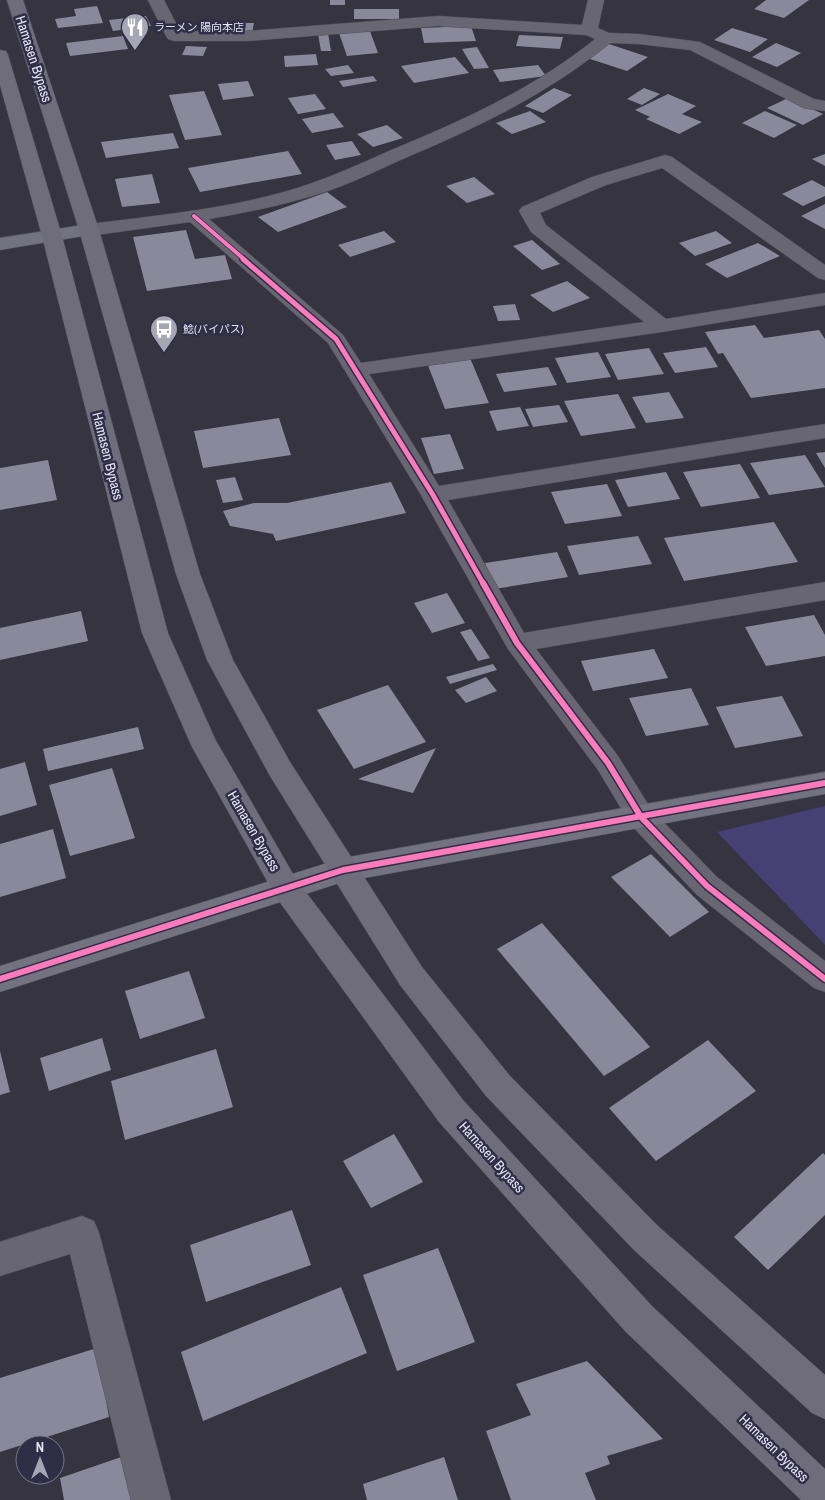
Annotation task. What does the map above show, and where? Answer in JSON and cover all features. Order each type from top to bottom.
[{"type":"highway","name":"Hamasen Bypass","points":[[15,0],[89,230],[188,574],[220,660],[280,769],[411,976],[498,1086],[646,1238],[825,1400]]},
{"type":"highway","name":"Hamasen Bypass","points":[[0,55],[52,236],[155,633],[202,740],[286,888],[451,1111],[638,1318],[825,1496]]},
{"type":"street","points":[[156,0],[174,36],[247,36],[436,14],[589,30],[606,38],[639,39],[694,46],[810,104],[825,106]]},
{"type":"street","points":[[589,30],[596,0]]},
{"type":"street","points":[[0,244],[194,216],[273,201],[313,190],[444,134],[543,86],[588,54],[606,38]]},
{"type":"street","points":[[662,326],[538,228],[529,211],[599,181],[666,162],[825,274]]},
{"type":"street","points":[[194,216],[336,339],[433,495],[517,643],[608,763],[641,817],[707,886],[825,979]]},
{"type":"street","points":[[355,370],[662,326],[825,299]]},
{"type":"street","points":[[433,495],[825,431]]},
{"type":"street","points":[[517,643],[825,591]]},
{"type":"street","points":[[0,979],[343,870],[825,783]]},
{"type":"street","points":[[0,1259],[82,1233],[151,1500]]},
{"type":"shaded area","points":[[825,806],[825,945],[717,832]]},
{"type":"building","points":[[330,0],[345,0],[345,5],[330,5]]},
{"type":"building","points":[[766,0],[809,0],[784,18],[754,9]]},
{"type":"building","points":[[97,6],[103,23],[58,28],[55,19],[76,16],[74,9]]},
{"type":"building","points":[[354,9],[399,9],[399,19],[354,19]]},
{"type":"building","points":[[146,16],[151,26],[113,31],[109,20]]},
{"type":"building","points":[[232,23],[254,23],[252,33],[230,33]]},
{"type":"building","points":[[204,26],[225,26],[224,29],[204,30]]},
{"type":"building","points":[[471,26],[476,41],[424,43],[421,28]]},
{"type":"building","points":[[732,28],[768,39],[750,52],[714,40]]},
{"type":"building","points":[[370,31],[378,53],[347,56],[339,33]]},
{"type":"building","points":[[328,33],[331,51],[321,51],[318,34]]},
{"type":"building","points":[[519,35],[563,37],[560,49],[516,46]]},
{"type":"building","points":[[123,36],[128,49],[70,56],[66,43]]},
{"type":"building","points":[[776,43],[801,53],[777,67],[752,57]]},
{"type":"building","points":[[609,44],[648,57],[627,71],[587,58]]},
{"type":"building","points":[[186,46],[207,47],[203,56],[182,55]]},
{"type":"building","points":[[477,47],[489,68],[474,69],[462,49]]},
{"type":"building","points":[[316,54],[318,65],[285,67],[284,56]]},
{"type":"building","points":[[455,57],[469,73],[414,83],[401,66]]},
{"type":"building","points":[[348,65],[354,73],[331,76],[325,69]]},
{"type":"building","points":[[538,65],[546,76],[500,82],[493,70]]},
{"type":"building","points":[[373,76],[377,81],[343,87],[339,81]]},
{"type":"building","points":[[248,81],[254,96],[223,100],[218,84]]},
{"type":"building","points":[[554,88],[572,95],[543,113],[525,106]]},
{"type":"building","points":[[644,88],[660,94],[642,105],[627,99]]},
{"type":"building","points":[[204,91],[222,135],[185,140],[169,95]]},
{"type":"building","points":[[315,94],[326,109],[298,114],[288,98]]},
{"type":"building","points":[[668,94],[696,106],[682,114],[702,122],[679,134],[646,119],[650,117],[635,110]]},
{"type":"building","points":[[788,98],[823,114],[803,125],[767,108]]},
{"type":"building","points":[[530,111],[546,122],[512,134],[496,123]]},
{"type":"building","points":[[765,111],[797,125],[774,138],[742,123]]},
{"type":"building","points":[[333,113],[344,127],[312,133],[302,119]]},
{"type":"building","points":[[387,125],[403,138],[373,147],[357,134]]},
{"type":"building","points":[[173,133],[179,148],[106,158],[101,142]]},
{"type":"building","points":[[352,141],[361,155],[335,160],[326,145]]},
{"type":"building","points":[[288,151],[302,174],[200,192],[188,168]]},
{"type":"building","points":[[825,154],[825,166],[812,159]]},
{"type":"building","points":[[152,174],[160,203],[122,207],[115,179]]},
{"type":"building","points":[[474,177],[495,194],[467,203],[446,186]]},
{"type":"building","points":[[812,180],[825,187],[825,196],[803,206],[782,194]]},
{"type":"building","points":[[327,192],[347,207],[278,232],[258,217]]},
{"type":"building","points":[[825,204],[825,229],[801,216]]},
{"type":"building","points":[[186,230],[195,259],[225,255],[232,279],[147,291],[133,237]]},
{"type":"building","points":[[384,231],[396,242],[350,257],[338,245]]},
{"type":"building","points":[[716,231],[732,243],[695,256],[679,243]]},
{"type":"building","points":[[532,240],[560,264],[542,270],[513,246]]},
{"type":"building","points":[[758,243],[780,256],[727,278],[705,264]]},
{"type":"building","points":[[567,281],[590,298],[553,312],[530,295]]},
{"type":"building","points":[[515,304],[520,320],[498,321],[493,306]]},
{"type":"building","points":[[755,325],[764,338],[819,330],[825,339],[825,388],[751,398],[723,353],[718,354],[705,332]]},
{"type":"building","points":[[706,347],[718,367],[675,373],[663,353]]},
{"type":"building","points":[[649,348],[664,374],[618,380],[605,354]]},
{"type":"building","points":[[598,352],[611,377],[567,383],[555,358]]},
{"type":"building","points":[[470,358],[489,403],[445,409],[427,363]]},
{"type":"building","points":[[548,367],[557,385],[504,392],[496,374]]},
{"type":"building","points":[[669,392],[684,418],[646,423],[632,397]]},
{"type":"building","points":[[618,394],[636,428],[581,436],[564,401]]},
{"type":"building","points":[[559,405],[568,422],[533,427],[525,409]]},
{"type":"building","points":[[520,407],[529,426],[497,431],[489,411]]},
{"type":"building","points":[[279,418],[291,455],[203,468],[194,431]]},
{"type":"building","points":[[450,434],[464,469],[434,474],[421,438]]},
{"type":"building","points":[[825,452],[825,468],[816,453]]},
{"type":"building","points":[[805,455],[825,487],[769,495],[750,463]]},
{"type":"building","points":[[48,460],[57,500],[0,510],[0,468]]},
{"type":"building","points":[[740,464],[760,498],[701,507],[683,472]]},
{"type":"building","points":[[666,472],[680,499],[628,507],[615,480]]},
{"type":"building","points":[[235,477],[243,500],[223,503],[216,480]]},
{"type":"building","points":[[391,482],[406,513],[276,541],[273,534],[230,526],[223,511],[254,503],[287,503]]},
{"type":"building","points":[[607,484],[622,516],[565,524],[551,492]]},
{"type":"building","points":[[774,522],[798,562],[684,581],[664,538]]},
{"type":"building","points":[[638,536],[652,564],[579,575],[567,546]]},
{"type":"building","points":[[557,552],[568,577],[495,589],[485,563]]},
{"type":"building","points":[[447,593],[465,623],[432,633],[414,603]]},
{"type":"building","points":[[81,611],[88,641],[0,660],[0,628]]},
{"type":"building","points":[[814,615],[825,635],[825,656],[766,666],[745,627]]},
{"type":"building","points":[[471,629],[490,658],[478,661],[460,632]]},
{"type":"building","points":[[654,649],[668,678],[593,691],[581,661]]},
{"type":"building","points":[[493,664],[497,670],[450,684],[446,677]]},
{"type":"building","points":[[486,677],[497,691],[466,703],[455,690]]},
{"type":"building","points":[[388,685],[426,742],[354,769],[317,710]]},
{"type":"building","points":[[691,688],[709,725],[646,736],[629,698]]},
{"type":"building","points":[[782,696],[803,736],[735,748],[716,707]]},
{"type":"building","points":[[138,727],[144,749],[48,771],[43,749]]},
{"type":"building","points":[[436,748],[413,793],[358,779]]},
{"type":"building","points":[[25,762],[37,805],[0,816],[0,769]]},
{"type":"building","points":[[112,768],[135,838],[70,856],[49,785]]},
{"type":"building","points":[[53,829],[66,878],[0,897],[0,844]]},
{"type":"building","points":[[651,854],[709,912],[670,937],[611,877]]},
{"type":"building","points":[[542,923],[650,1047],[604,1076],[497,949]]},
{"type":"building","points":[[189,971],[205,1018],[140,1039],[125,991]]},
{"type":"building","points":[[102,1038],[111,1070],[49,1091],[40,1058]]},
{"type":"building","points":[[708,1040],[756,1091],[656,1161],[609,1108]]},
{"type":"building","points":[[216,1049],[233,1107],[125,1140],[111,1081]]},
{"type":"building","points":[[0,1051],[10,1092],[0,1095]]},
{"type":"building","points":[[394,1134],[423,1182],[371,1208],[343,1161]]},
{"type":"building","points":[[823,1153],[825,1155],[825,1215],[768,1270],[734,1237]]},
{"type":"building","points":[[292,1210],[311,1265],[206,1302],[190,1245]]},
{"type":"building","points":[[438,1248],[475,1342],[397,1371],[363,1275]]},
{"type":"building","points":[[341,1287],[367,1353],[203,1421],[181,1352]]},
{"type":"building","points":[[97,1348],[109,1417],[53,1435],[15,1435],[15,1447],[0,1452],[0,1378]]},
{"type":"building","points":[[587,1361],[663,1439],[607,1456],[610,1464],[585,1473],[596,1500],[511,1500],[486,1431],[531,1415],[516,1384]]},
{"type":"building","points":[[133,1453],[143,1500],[64,1500],[61,1485],[65,1485],[65,1476]]},
{"type":"building","points":[[444,1457],[458,1500],[367,1500],[363,1484]]},
{"type":"cycle path","points":[[194,216],[336,339],[433,495],[517,643],[608,763],[641,817],[707,886],[825,979]]},
{"type":"cycle path","points":[[0,979],[343,870],[825,783]]},
{"type":"place","name":"ラーメン 陽向本店","points":[[135,51]]},
{"type":"place","name":"鯰(バイパス)","points":[[164,353]]}]
